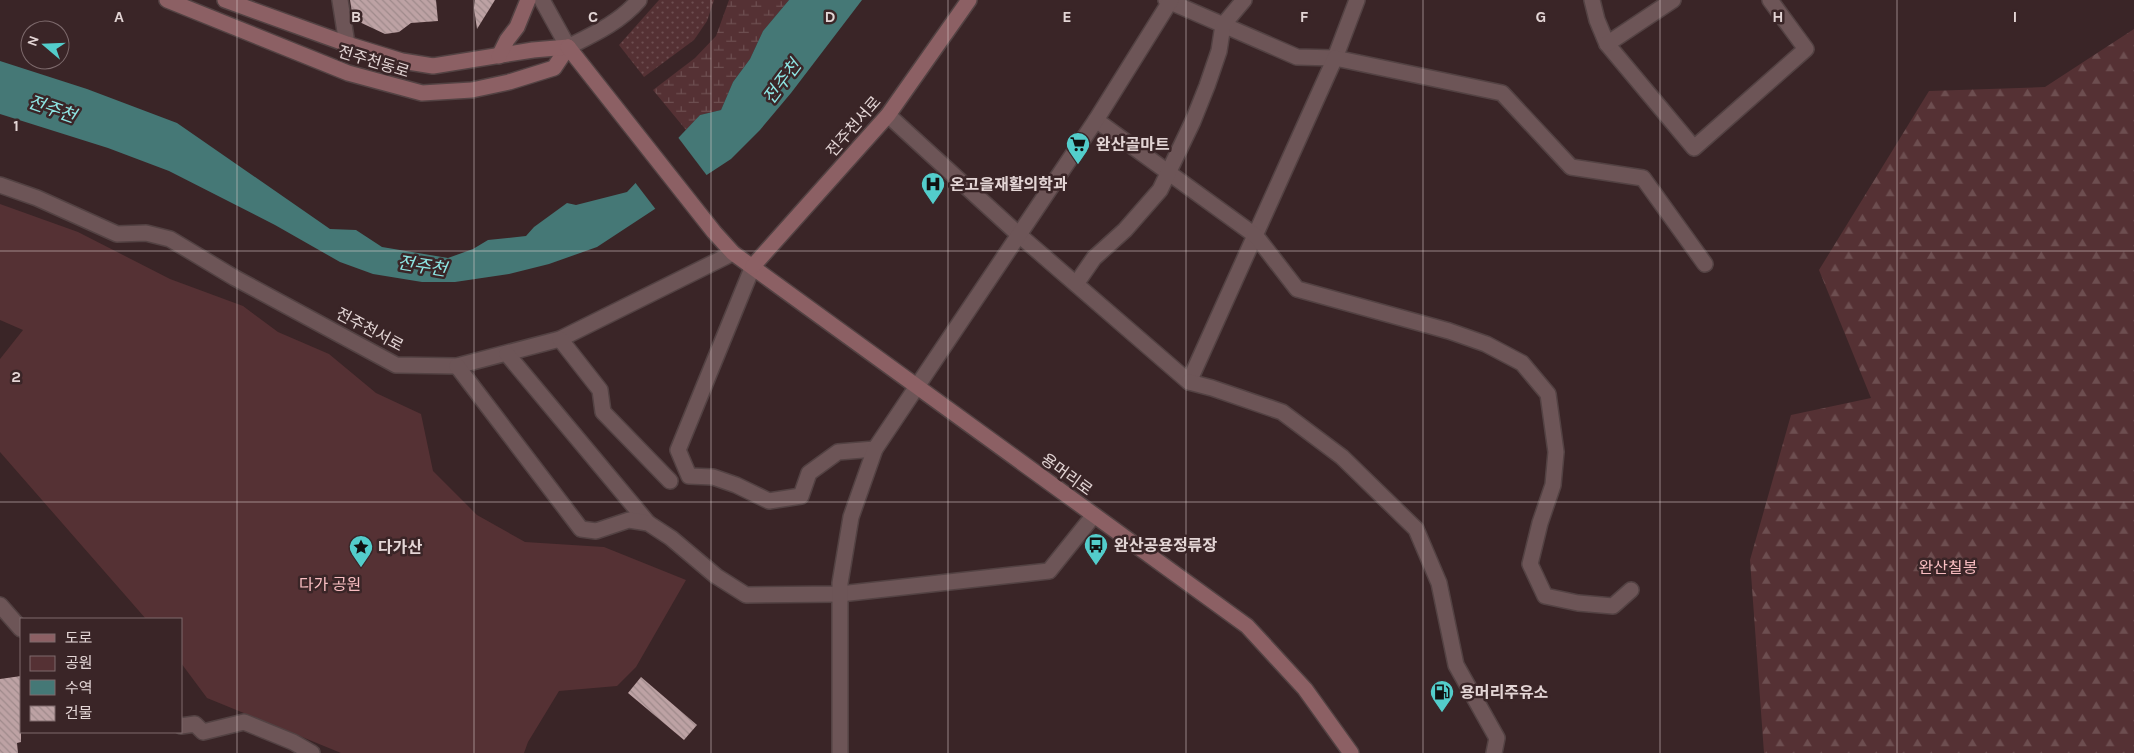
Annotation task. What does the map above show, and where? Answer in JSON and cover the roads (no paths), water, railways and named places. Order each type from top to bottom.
[{"type":"street","name":"전주천동로","points":[[167,0],[348,73],[422,93],[472,90],[509,82],[554,68],[568,47]]},
{"type":"street","name":"전주천동로","points":[[225,0],[347,44],[402,61],[433,66],[533,50],[568,47],[613,23],[632,9],[639,0]]},
{"type":"street","name":"전주천동로","points":[[340,0],[347,44]]},
{"type":"street","points":[[499,56],[507,40],[518,26],[528,0]]},
{"type":"street","points":[[542,0],[568,47]]},
{"type":"street","name":"전주천서로","points":[[753,266],[888,115],[969,0]]},
{"type":"street","points":[[1076,284],[1094,258],[1125,230],[1160,190],[1193,121],[1207,86],[1219,51],[1223,25],[1244,0]]},
{"type":"street","points":[[1189,382],[1335,58],[1357,0]]},
{"type":"street","points":[[1592,0],[1597,20],[1607,44],[1694,148],[1806,49],[1770,0]]},
{"type":"street","points":[[1607,44],[1673,0]]},
{"type":"street","points":[[840,753],[840,583],[851,517],[875,448],[1096,120],[1169,1],[1297,57],[1335,58],[1502,93],[1571,167],[1643,178],[1705,264]]},
{"type":"street","name":"용머리로","points":[[568,47],[714,232],[733,253],[1247,626],[1305,690],[1351,753]]},
{"type":"street","points":[[888,115],[1018,234],[1189,382],[1282,412],[1342,457],[1416,529],[1439,583],[1456,665],[1497,738],[1494,753]]},
{"type":"street","points":[[1096,120],[1256,236],[1297,289],[1449,331],[1486,344],[1522,363],[1548,394],[1556,452],[1553,485],[1540,524],[1530,564],[1545,596],[1578,603],[1612,606],[1631,590]]},
{"type":"street","name":"전주천서로","points":[[0,185],[37,198],[117,234],[146,233],[170,239],[235,278],[396,365],[457,366],[560,339],[733,253]]},
{"type":"street","points":[[753,266],[678,450],[689,476],[713,477],[736,485],[769,501],[793,498],[801,496],[809,473],[838,452],[875,448]]},
{"type":"street","points":[[560,339],[600,390],[603,412],[670,481]]},
{"type":"street","points":[[507,354],[648,523],[671,538],[716,576],[746,595],[840,594],[1048,571],[1094,515]]},
{"type":"street","points":[[457,366],[581,529],[596,531],[629,520],[648,523]]},
{"type":"street","points":[[0,605],[20,628]]},
{"type":"street","points":[[182,726],[195,724],[203,732],[244,722],[292,742],[312,753]]},
{"type":"water","name":"전주천","points":[[789,0],[862,0],[791,93],[760,130],[731,159],[597,247],[549,264],[509,274],[455,282],[422,282],[373,274],[340,262],[275,225],[169,171],[108,148],[0,114],[0,61],[20,67],[20,70],[28,70],[87,89],[177,123],[330,229],[356,230],[382,247],[448,258],[473,249],[488,240],[526,236],[534,227],[567,203],[576,205],[627,192],[700,115],[721,110],[733,82],[750,59],[763,31]]},
{"type":"place","name":"완산골마트","points":[[1078,165]]},
{"type":"place","name":"온고을재활의학과","points":[[933,205]]},
{"type":"place","name":"완산공용정류장","points":[[1096,566]]},
{"type":"place","name":"다가산","points":[[361,568]]},
{"type":"place","name":"용머리주유소","points":[[1442,713]]},
{"type":"park label","name":"완산칠봉","points":[[1948,567]]},
{"type":"park label","name":"다가 공원","points":[[330,584]]}]
